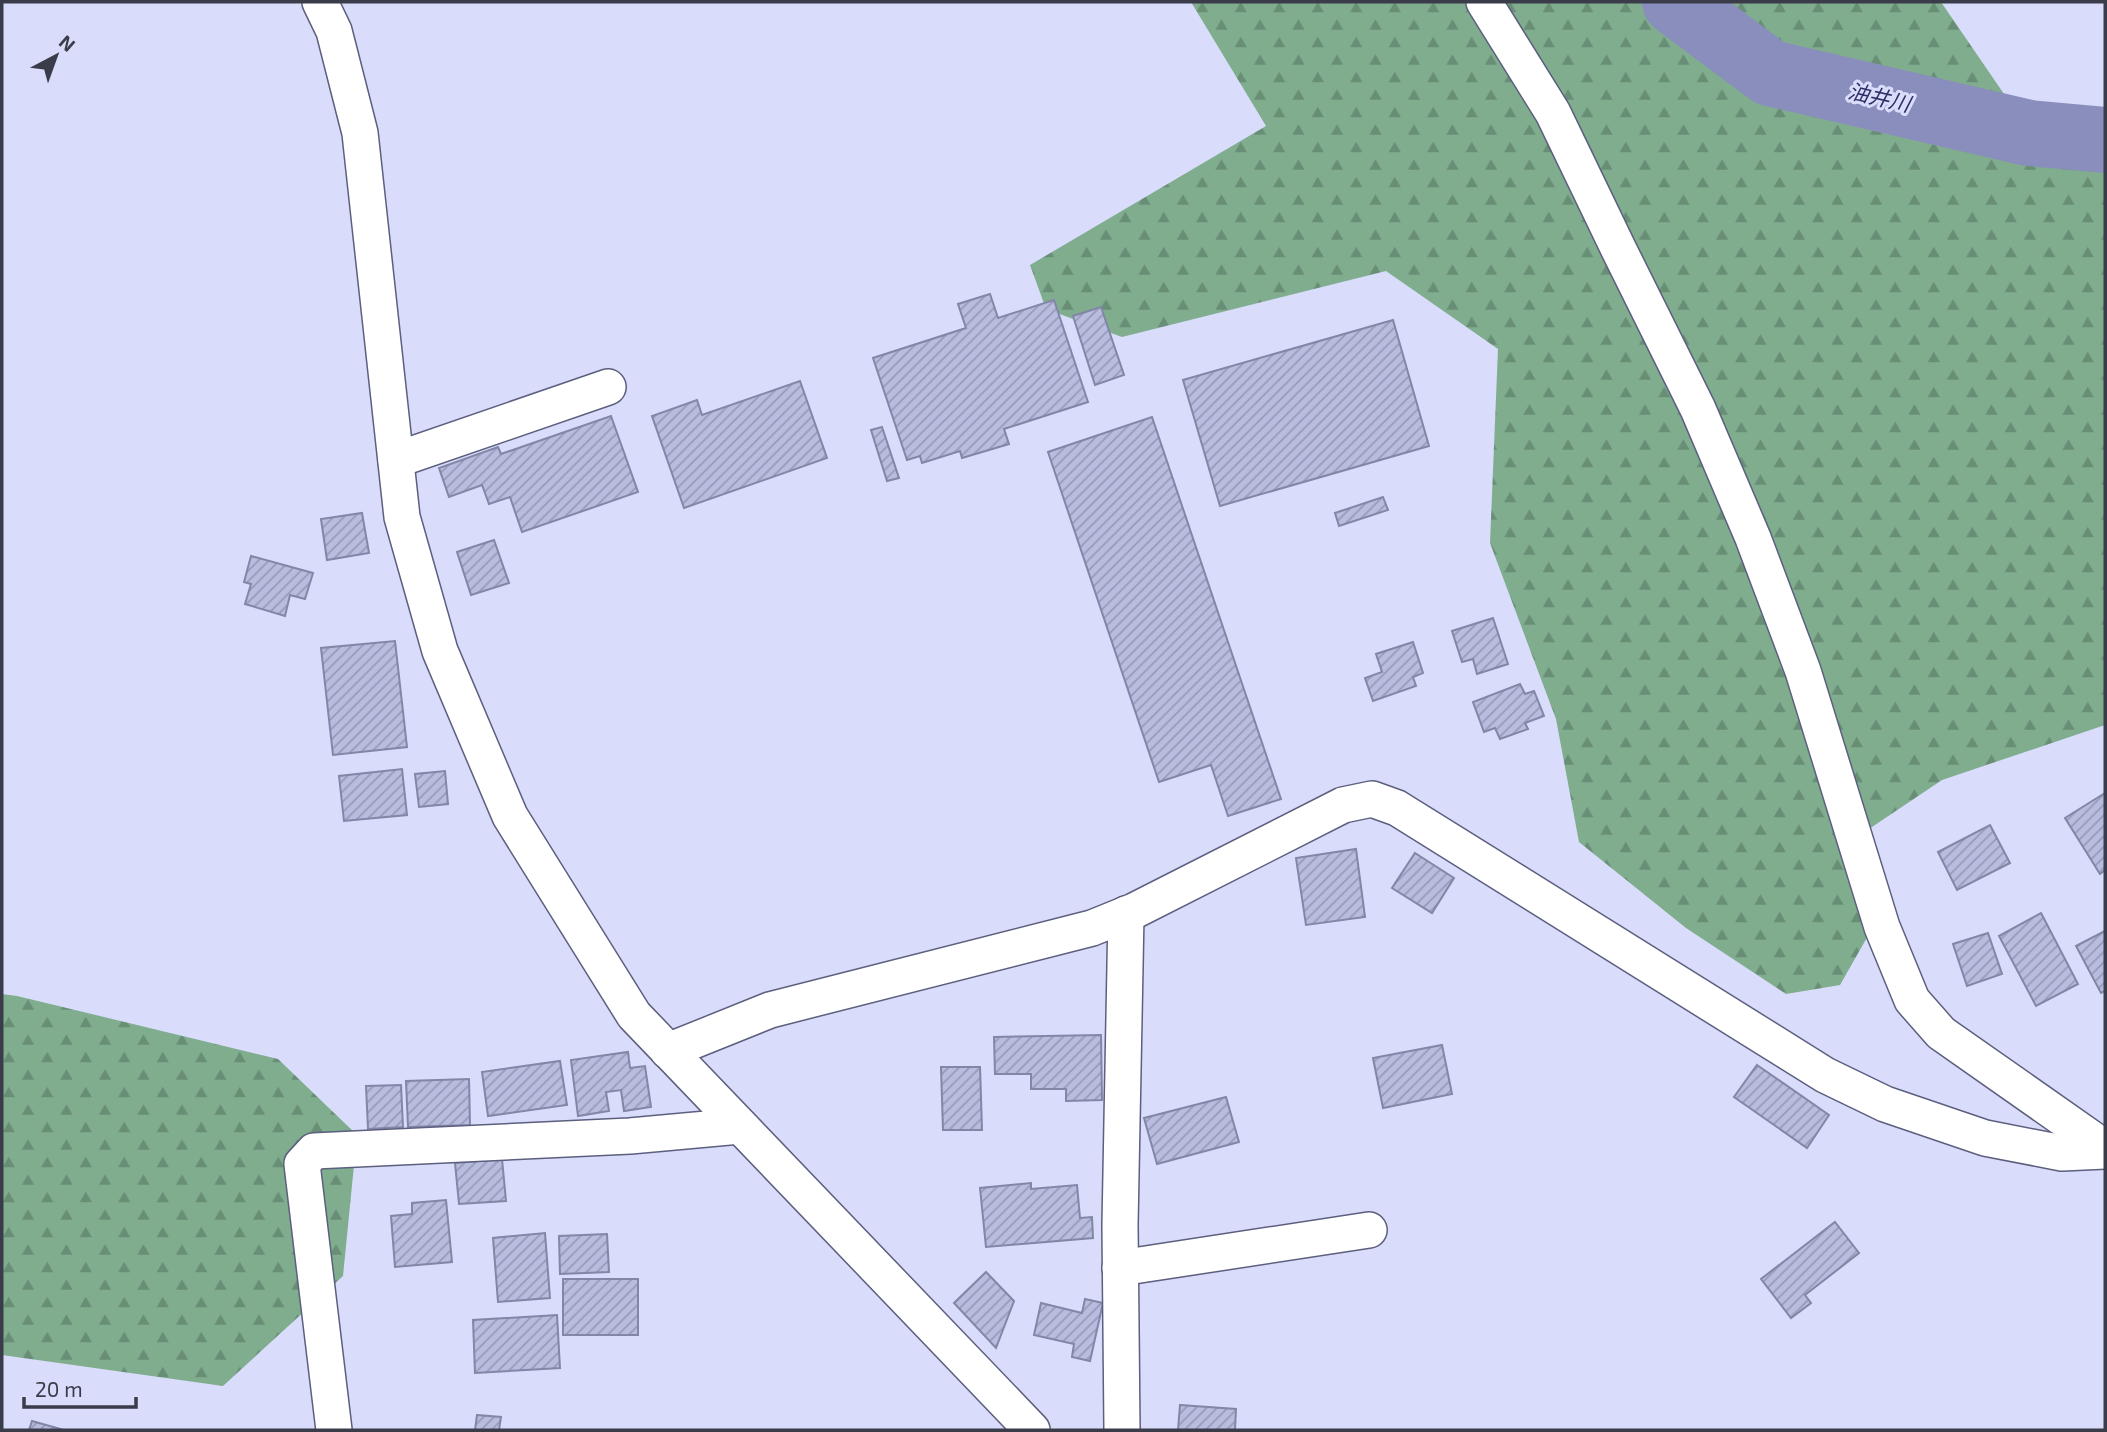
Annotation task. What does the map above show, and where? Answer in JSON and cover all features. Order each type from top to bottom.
[{"type":"street","points":[[320,2],[334,31],[360,133],[402,517],[440,651],[510,816],[634,1016],[1032,1430]]},
{"type":"street","points":[[1485,2],[1553,113],[1698,409],[1753,538],[1802,671],[1882,927],[1912,1000],[1941,1033],[2105,1150]]},
{"type":"street","points":[[396,460],[608,387]]},
{"type":"street","points":[[668,1051],[769,1010],[1092,928],[1126,914],[1343,806],[1372,799],[1397,808],[1825,1075],[1885,1104],[1985,1138],[2062,1153],[2105,1150]]},
{"type":"street","points":[[1122,1430],[1120,1268],[1126,914]]},
{"type":"street","points":[[334,1430],[302,1164],[314,1151],[630,1136],[740,1126]]},
{"type":"street","points":[[1120,1268],[1369,1230]]},
{"type":"green space","points":[[1191,2],[1941,2],[2043,151],[2105,167],[2105,725],[1942,780],[1857,837],[1869,934],[1840,985],[1786,994],[1686,928],[1579,842],[1556,719],[1490,543],[1498,349],[1386,271],[1122,337],[1046,309],[1030,265],[1266,126]]},
{"type":"green space","points":[[2,994],[278,1059],[357,1135],[343,1276],[223,1386],[2,1355]]},
{"type":"building","points":[[990,294],[998,318],[1054,300],[1088,402],[1004,429],[1009,444],[962,458],[960,451],[922,463],[920,456],[907,460],[873,358],[966,328],[958,304]]},
{"type":"building","points":[[1101,307],[1124,375],[1095,385],[1073,316]]},
{"type":"building","points":[[1393,320],[1429,446],[1220,506],[1183,380]]},
{"type":"building","points":[[800,381],[827,458],[684,508],[652,416],[697,400],[702,415]]},
{"type":"building","points":[[611,416],[638,492],[522,532],[510,497],[489,504],[482,485],[449,497],[439,468],[498,447],[501,454]]},
{"type":"building","points":[[1152,417],[1281,799],[1228,816],[1211,765],[1159,782],[1048,452]]},
{"type":"building","points":[[882,427],[899,478],[887,481],[871,430]]},
{"type":"building","points":[[1383,497],[1388,510],[1339,526],[1335,513]]},
{"type":"building","points":[[362,513],[369,553],[327,560],[321,519]]},
{"type":"building","points":[[494,540],[509,583],[471,595],[457,552]]},
{"type":"building","points":[[251,556],[313,573],[305,599],[290,595],[285,616],[245,604],[251,584],[244,582]]},
{"type":"building","points":[[1493,618],[1508,664],[1477,674],[1473,659],[1462,662],[1452,631]]},
{"type":"building","points":[[395,641],[407,747],[333,755],[321,648]]},
{"type":"building","points":[[1413,642],[1423,673],[1413,677],[1416,686],[1373,701],[1365,678],[1382,672],[1376,654]]},
{"type":"building","points":[[1520,684],[1525,694],[1534,691],[1544,716],[1525,723],[1528,729],[1500,739],[1495,728],[1484,732],[1473,702]]},
{"type":"building","points":[[402,769],[407,815],[344,821],[339,776]]},
{"type":"building","points":[[445,771],[448,804],[419,807],[415,774]]},
{"type":"building","points":[[2105,793],[2105,870],[2100,874],[2065,818]]},
{"type":"building","points":[[1990,825],[2010,863],[1957,890],[1938,852]]},
{"type":"building","points":[[1356,849],[1365,917],[1306,925],[1296,858]]},
{"type":"building","points":[[1415,853],[1454,878],[1432,913],[1392,888]]},
{"type":"building","points":[[2041,913],[2078,984],[2036,1006],[1999,936]]},
{"type":"building","points":[[2105,931],[2105,991],[2101,993],[2076,946]]},
{"type":"building","points":[[1988,933],[2002,974],[1967,986],[1953,944]]},
{"type":"building","points":[[1101,1035],[1102,1100],[1066,1101],[1066,1089],[1031,1089],[1031,1074],[995,1074],[994,1037]]},
{"type":"building","points":[[1442,1045],[1452,1094],[1383,1108],[1373,1058]]},
{"type":"building","points":[[628,1052],[630,1068],[645,1066],[651,1107],[624,1111],[621,1090],[606,1092],[609,1111],[578,1116],[571,1060]]},
{"type":"building","points":[[560,1061],[567,1105],[488,1116],[482,1072]]},
{"type":"building","points":[[1757,1065],[1829,1115],[1807,1148],[1734,1097]]},
{"type":"building","points":[[941,1067],[980,1067],[982,1130],[943,1130]]},
{"type":"building","points":[[469,1079],[470,1125],[408,1127],[406,1081]]},
{"type":"building","points":[[401,1085],[403,1127],[368,1129],[366,1086]]},
{"type":"building","points":[[1226,1097],[1239,1142],[1157,1164],[1144,1118]]},
{"type":"building","points":[[502,1159],[506,1201],[459,1204],[455,1163]]},
{"type":"building","points":[[1031,1183],[1031,1189],[1077,1185],[1080,1218],[1092,1217],[1093,1238],[986,1247],[980,1188]]},
{"type":"building","points":[[446,1200],[452,1262],[395,1267],[391,1216],[412,1214],[412,1203]]},
{"type":"building","points":[[1835,1222],[1859,1253],[1805,1295],[1811,1303],[1791,1318],[1761,1279]]},
{"type":"building","points":[[545,1233],[550,1298],[498,1302],[493,1238]]},
{"type":"building","points":[[607,1234],[609,1272],[560,1274],[559,1236]]},
{"type":"building","points":[[986,1272],[1014,1301],[996,1348],[954,1303]]},
{"type":"building","points":[[563,1279],[638,1279],[638,1335],[563,1335]]},
{"type":"building","points":[[1085,1299],[1103,1303],[1090,1361],[1072,1357],[1074,1344],[1034,1335],[1041,1303],[1082,1313]]},
{"type":"building","points":[[557,1315],[560,1368],[475,1373],[473,1320]]},
{"type":"building","points":[[1180,1405],[1236,1409],[1235,1430],[1178,1430]]},
{"type":"building","points":[[477,1415],[501,1417],[499,1430],[475,1430]]},
{"type":"building","points":[[32,1421],[64,1430],[29,1430]]},
{"type":"waterway","name":"油井川","points":[[1675,2],[1770,73],[2029,133],[2105,140]]}]
